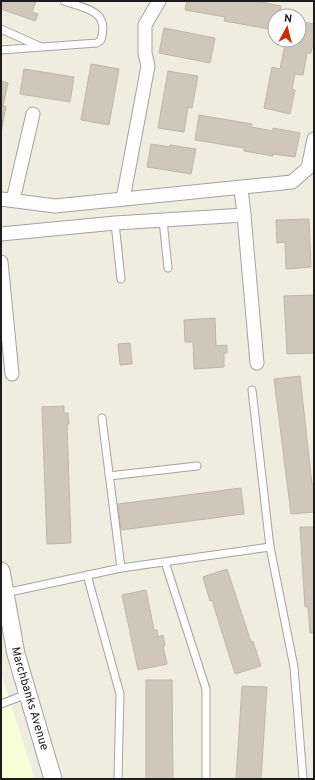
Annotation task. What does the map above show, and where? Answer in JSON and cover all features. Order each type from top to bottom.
[{"type":"street","points":[[123,199],[148,66],[145,53],[145,25],[159,1]]},
{"type":"street","points":[[33,114],[7,200],[55,206],[292,182],[308,168],[314,139]]},
{"type":"street","points":[[241,188],[257,363]]},
{"type":"street","points":[[1,234],[163,220],[244,215]]},
{"type":"street","points":[[1,262],[12,374]]},
{"type":"street","name":"Marchbanks Avenue","points":[[1,571],[16,654],[53,779]]},
{"type":"lane","points":[[1,50],[97,43],[101,40],[104,31],[102,21],[96,12],[64,1]]},
{"type":"lane","points":[[1,29],[41,46]]},
{"type":"lane","points":[[163,220],[168,268]]},
{"type":"lane","points":[[115,224],[121,279]]},
{"type":"lane","points":[[252,390],[270,547],[294,667],[303,779]]},
{"type":"lane","points":[[102,418],[121,568]]},
{"type":"lane","points":[[109,476],[197,466]]},
{"type":"lane","points":[[5,593],[121,568],[270,547]]},
{"type":"lane","points":[[165,562],[206,689],[206,779]]},
{"type":"lane","points":[[87,575],[120,694],[118,779]]},
{"type":"lane","points":[[1,704],[28,694]]},
{"type":"shaded area","points":[[1,673],[35,779],[1,779]]},
{"type":"building","points":[[1,1],[36,1],[32,12],[38,14],[35,21],[1,9]]},
{"type":"building","points":[[187,1],[255,1],[281,6],[281,8],[267,8],[267,29],[224,21],[225,17],[185,10]]},
{"type":"building","points":[[307,23],[314,24],[314,39],[311,53],[307,53],[303,75],[295,74],[292,89],[295,90],[290,114],[264,108],[272,67],[280,69],[284,48],[307,48]]},
{"type":"building","points":[[164,28],[215,38],[210,63],[159,53]]},
{"type":"building","points":[[91,64],[119,69],[109,125],[81,120]]},
{"type":"building","points":[[24,69],[74,77],[70,102],[20,94]]},
{"type":"building","points":[[168,71],[198,76],[192,108],[188,107],[184,132],[158,128]]},
{"type":"building","points":[[1,81],[8,83],[3,106],[6,106],[1,133]]},
{"type":"building","points":[[199,115],[252,124],[251,127],[273,131],[273,128],[300,133],[295,157],[273,154],[273,156],[244,151],[244,148],[195,140]]},
{"type":"building","points":[[151,144],[196,149],[191,174],[147,167]]},
{"type":"building","points":[[309,219],[311,267],[286,269],[285,242],[277,243],[276,220]]},
{"type":"building","points":[[314,295],[314,353],[287,354],[284,296]]},
{"type":"building","points":[[215,318],[216,346],[227,345],[227,353],[224,353],[224,367],[194,369],[193,342],[185,342],[184,320]]},
{"type":"building","points":[[130,343],[132,364],[120,365],[118,344]]},
{"type":"building","points":[[300,376],[312,484],[314,483],[314,512],[291,514],[274,379]]},
{"type":"building","points":[[64,406],[64,413],[68,413],[69,424],[67,424],[71,543],[47,544],[42,407]]},
{"type":"building","points":[[241,488],[244,514],[121,530],[118,504]]},
{"type":"building","points":[[300,527],[314,527],[314,633],[310,633],[308,607],[305,607]]},
{"type":"building","points":[[227,569],[251,642],[253,641],[261,666],[235,674],[212,600],[210,601],[203,577]]},
{"type":"building","points":[[146,590],[154,630],[157,630],[158,637],[163,635],[165,646],[163,646],[167,664],[138,670],[122,595]]},
{"type":"building","points":[[146,680],[172,680],[173,779],[146,779]]},
{"type":"building","points":[[242,686],[267,687],[261,779],[236,779]]}]
